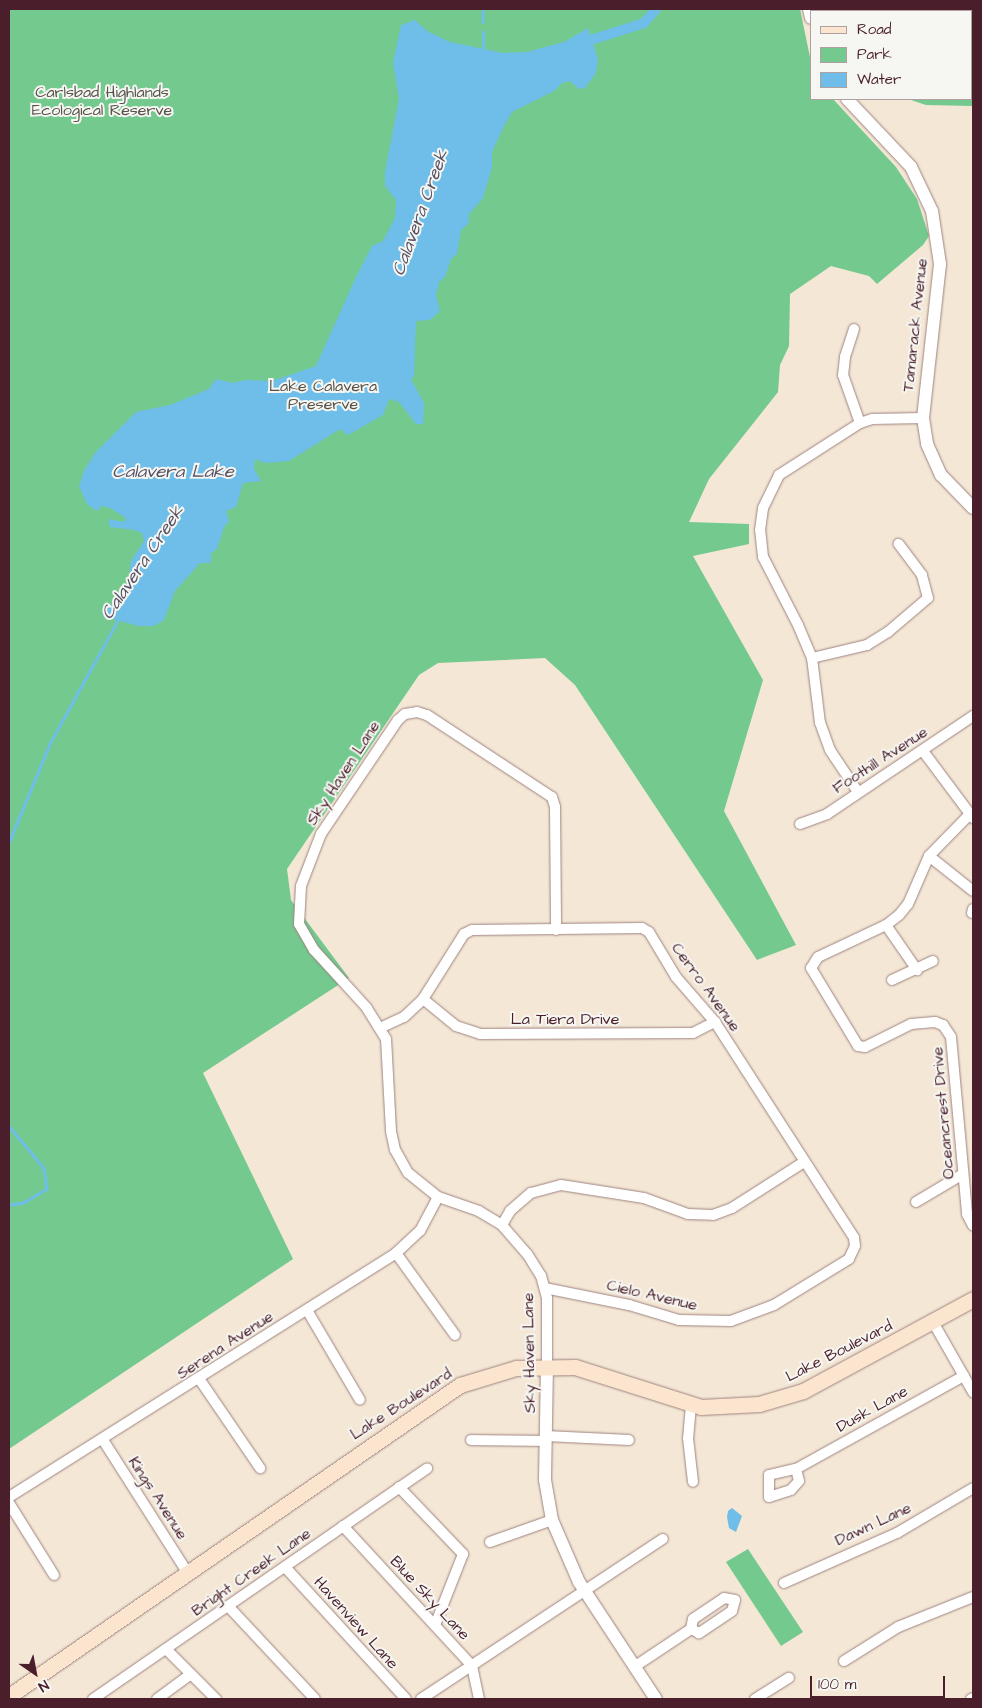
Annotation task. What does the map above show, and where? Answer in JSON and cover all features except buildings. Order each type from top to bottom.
[{"type":"main road","name":"Lake Boulevard","points":[[9,1696],[447,1392],[488,1375],[547,1365],[582,1369],[691,1405],[730,1407],[785,1398],[827,1379],[973,1299]]},
{"type":"street","name":"Tamarack Avenue","points":[[848,100],[910,167],[932,211],[940,264],[923,418],[927,444],[941,475],[973,508]]},
{"type":"street","points":[[854,329],[845,357],[843,375],[860,424]]},
{"type":"street","points":[[858,792],[830,750],[820,723],[812,658],[798,625],[763,557],[760,530],[763,508],[779,475],[860,424],[872,419],[923,418]]},
{"type":"street","points":[[812,658],[867,645],[888,632],[928,598],[922,575],[899,544]]},
{"type":"street","name":"Sky Haven Lane","points":[[556,930],[555,806],[552,797],[427,715],[417,712],[398,720],[321,834],[301,886],[299,924],[314,950],[367,1008],[386,1040],[390,1062],[391,1131],[395,1150],[408,1173],[438,1197],[479,1211],[502,1225],[527,1254],[545,1288],[547,1365],[545,1480],[552,1520],[585,1590],[656,1699]]},
{"type":"street","name":"Foothill Avenue","points":[[800,824],[827,814],[973,716]]},
{"type":"street","points":[[917,970],[886,925],[908,904],[929,856],[971,817],[923,751]]},
{"type":"street","points":[[929,856],[973,891]]},
{"type":"street","name":"Oceancrest Drive","points":[[886,925],[812,963],[811,968],[858,1046],[863,1047],[911,1024],[935,1022],[943,1025],[951,1037],[963,1174],[968,1214],[973,1226]]},
{"type":"street","name":"Cerro Avenue","points":[[380,1028],[404,1017],[423,999],[464,934],[472,930],[642,928],[649,932],[676,977],[714,1022],[854,1238],[854,1252]]},
{"type":"street","points":[[892,980],[933,961]]},
{"type":"street","name":"La Tiera Drive","points":[[423,999],[456,1026],[480,1034],[693,1033],[714,1022]]},
{"type":"street","points":[[502,1225],[510,1211],[531,1193],[561,1185],[644,1198],[688,1214],[713,1215],[732,1208],[804,1162]]},
{"type":"street","points":[[916,1202],[963,1174]]},
{"type":"street","name":"Serena Avenue","points":[[9,1498],[200,1380],[396,1253],[420,1231],[438,1197]]},
{"type":"street","name":"Cielo Avenue","points":[[545,1288],[630,1305],[679,1320],[731,1321],[774,1305],[849,1259],[854,1252]]},
{"type":"street","points":[[396,1253],[455,1335]]},
{"type":"street","points":[[307,1310],[360,1400]]},
{"type":"street","points":[[933,1322],[973,1392]]},
{"type":"street","name":"Dusk Lane","points":[[796,1469],[964,1376]]},
{"type":"street","points":[[200,1380],[260,1468]]},
{"type":"street","points":[[691,1405],[688,1438],[693,1482]]},
{"type":"street","name":"Kings Avenue","points":[[103,1440],[187,1572]]},
{"type":"street","points":[[471,1440],[629,1440]]},
{"type":"street","name":"Bright Creek Lane","points":[[93,1699],[427,1469]]},
{"type":"street","points":[[399,1487],[463,1554],[435,1625]]},
{"type":"street","name":"Dawn Lane","points":[[784,1583],[897,1532],[973,1488]]},
{"type":"street","points":[[9,1503],[54,1575]]},
{"type":"street","points":[[490,1542],[552,1520]]},
{"type":"street","name":"Blue Sky Lane","points":[[343,1526],[472,1666]]},
{"type":"street","points":[[421,1699],[663,1539]]},
{"type":"street","name":"Havenview Lane","points":[[284,1566],[406,1699]]},
{"type":"street","points":[[844,1661],[898,1627],[973,1597]]},
{"type":"street","points":[[634,1666],[691,1629],[693,1619],[724,1598],[735,1600],[732,1611],[699,1632],[691,1629]]},
{"type":"street","points":[[228,1606],[315,1699]]},
{"type":"street","points":[[166,1649],[216,1699]]},
{"type":"street","points":[[472,1666],[479,1699]]},
{"type":"street","points":[[156,1699],[190,1674]]},
{"type":"street","points":[[755,1699],[789,1678]]},
{"type":"green space","name":"Lake Calavera Preserve","points":[[9,9],[800,9],[810,57],[810,100],[834,100],[896,167],[917,199],[929,236],[923,245],[877,284],[869,276],[831,266],[790,294],[789,346],[780,365],[778,392],[709,479],[689,522],[749,524],[749,544],[693,556],[763,680],[724,811],[796,945],[757,960],[575,685],[545,658],[438,663],[419,675],[287,869],[291,900],[349,978],[203,1073],[293,1259],[9,1449]]},
{"type":"green space","points":[[973,9],[973,106],[926,105],[911,100],[972,100],[972,10],[889,10]]},
{"type":"green space","points":[[748,1549],[803,1632],[781,1646],[726,1562]]},
{"type":"water","name":"Calavera Lake","points":[[415,20],[427,31],[450,42],[503,53],[527,52],[564,42],[588,28],[598,59],[596,73],[585,88],[579,89],[570,81],[562,83],[554,91],[512,112],[503,128],[492,152],[492,167],[483,198],[469,214],[469,223],[461,230],[457,254],[451,259],[445,277],[439,282],[436,296],[440,311],[430,320],[416,321],[414,376],[411,379],[424,403],[423,424],[416,424],[399,402],[389,399],[383,415],[348,435],[340,429],[289,461],[265,463],[255,459],[254,469],[261,481],[243,483],[236,507],[226,511],[229,521],[224,527],[217,549],[211,553],[211,563],[200,563],[175,591],[164,620],[154,626],[138,626],[102,616],[128,585],[131,561],[144,541],[142,533],[110,527],[108,519],[124,522],[126,518],[110,508],[101,506],[97,511],[87,504],[79,486],[84,471],[95,453],[136,412],[170,405],[209,389],[216,379],[233,383],[245,380],[272,381],[316,366],[372,246],[383,241],[395,218],[396,200],[385,186],[385,172],[399,99],[393,63],[401,25]]},
{"type":"water","points":[[732,1508],[742,1516],[736,1532],[729,1528],[727,1517],[728,1511]]},
{"type":"waterway","points":[[483,9],[483,22]]},
{"type":"waterway","points":[[594,39],[644,23],[656,9]]},
{"type":"waterway","points":[[483,32],[483,53]]},
{"type":"waterway","name":"Calavera Creek","points":[[9,842],[50,743],[118,620]]},
{"type":"waterway","name":"Calavera Creek","points":[[9,1126],[44,1168],[47,1189],[24,1203],[9,1205]]},
{"type":"park label","name":"Carlsbad Highlands Ecological Reserve","points":[[102,101]]}]
